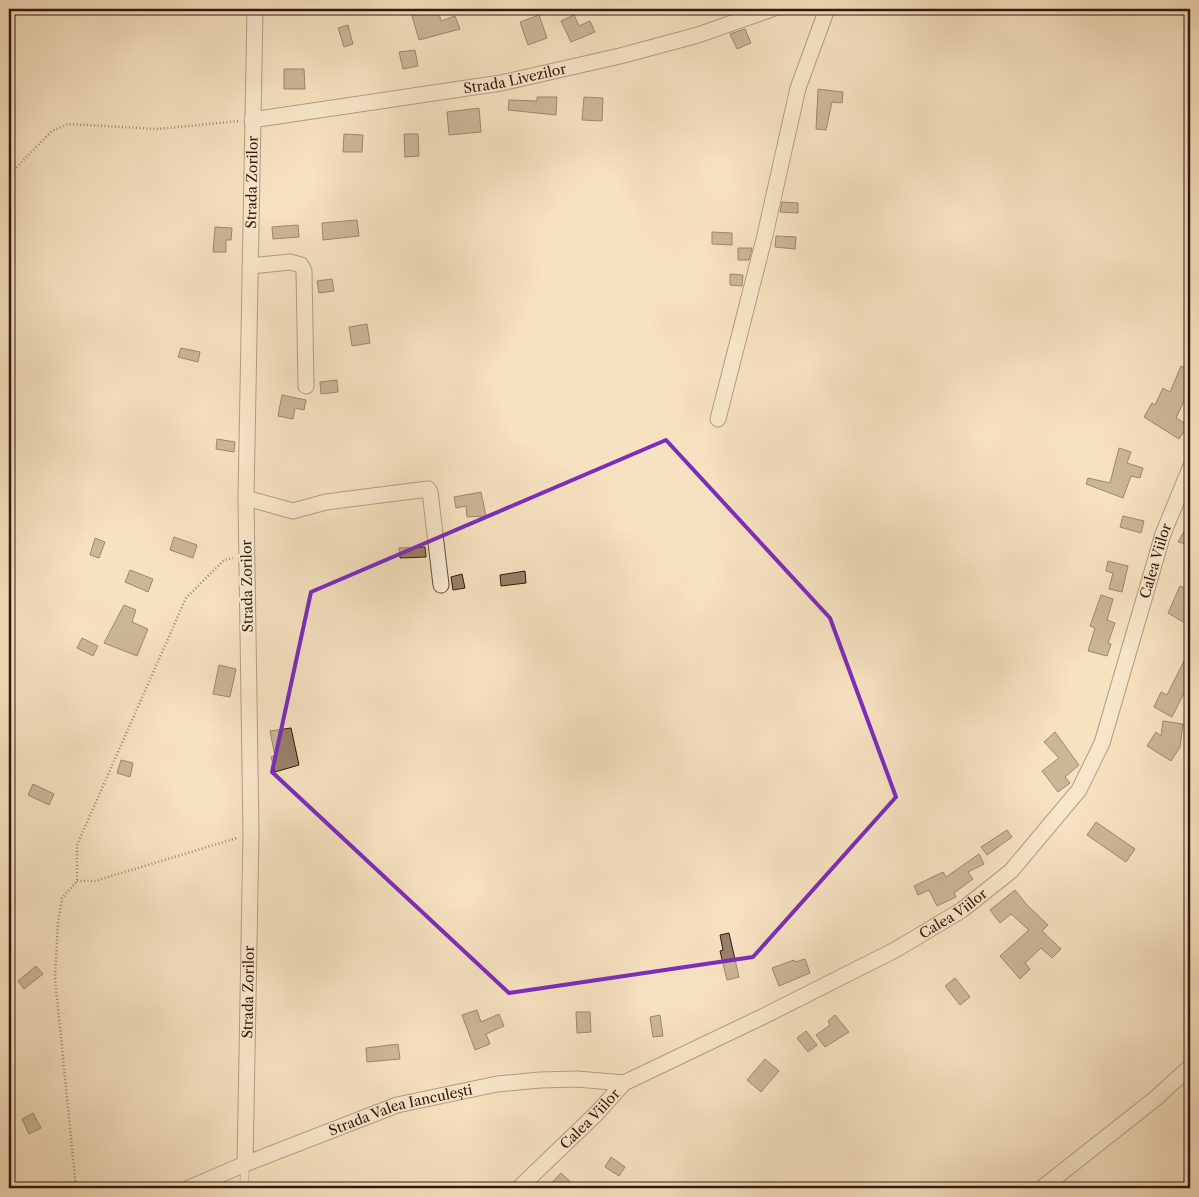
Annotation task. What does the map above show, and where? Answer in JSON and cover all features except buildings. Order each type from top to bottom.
[{"type":"street","name":"Strada Zorilor","points":[[245,1164],[250,834],[246,498],[255,9]]},
{"type":"street","name":"Strada Livezilor","points":[[252,120],[501,83],[620,56],[698,34],[772,9]]},
{"type":"street","points":[[718,419],[765,235],[798,88],[827,9]]},
{"type":"street","points":[[250,266],[290,262],[301,264],[304,271],[306,386]]},
{"type":"street","name":"Calea Viilor","points":[[519,1188],[596,1114],[624,1083],[762,1017],[895,950],[962,910],[1011,871],[1079,790],[1102,743],[1163,534],[1190,468]]},
{"type":"street","points":[[246,498],[293,511],[326,502],[428,488],[442,585]]},
{"type":"street","points":[[1042,1188],[1156,1098],[1190,1067]]},
{"type":"street","name":"Strada Valea Ianculești","points":[[189,1188],[245,1164],[397,1105],[497,1084],[577,1079],[624,1083]]},
{"type":"lane","points":[[244,1188],[245,1164]]},
{"type":"path","points":[[9,175],[52,131],[68,124],[158,129],[252,120]]},
{"type":"path","points":[[76,1188],[55,977],[58,923],[62,898],[77,881],[77,844],[186,598],[224,560],[237,557],[247,558]]},
{"type":"path","points":[[77,881],[95,881],[250,834]]},
{"type":"highlighted area","points":[[666,440],[830,618],[896,797],[753,957],[509,993],[272,772],[311,592]]}]
